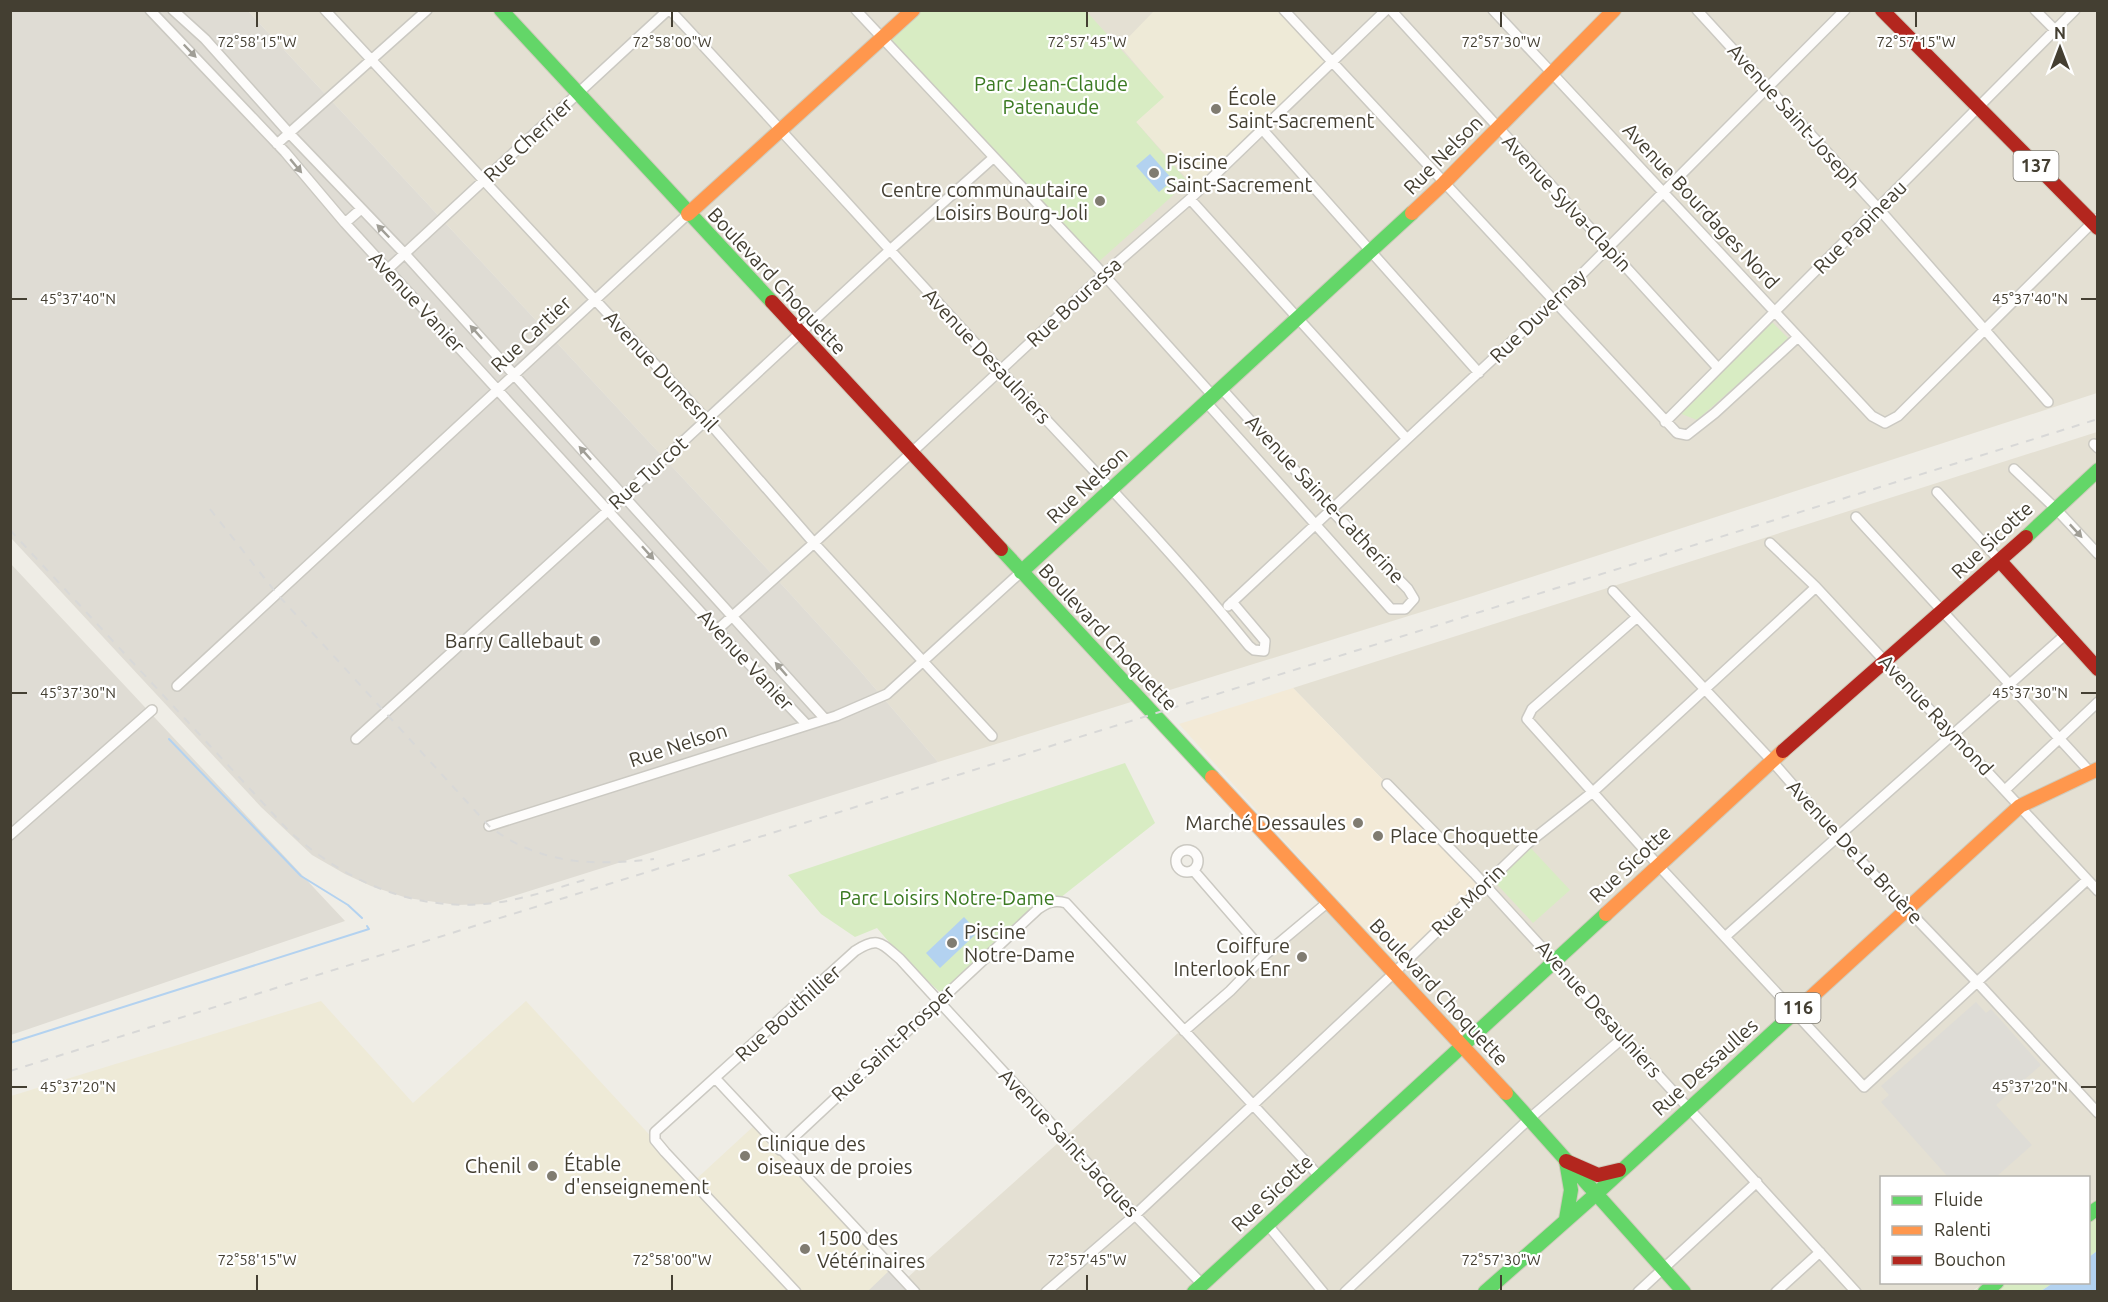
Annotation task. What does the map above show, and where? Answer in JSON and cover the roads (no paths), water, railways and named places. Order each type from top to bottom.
[{"type":"main road","name":"Boulevard Choquette","points":[[501,10],[910,453],[1394,973],[1464,1045],[1684,1292]]},
{"type":"main road","name":"Rue Cartier","points":[[688,213],[913,10]]},
{"type":"main road","name":"Rue Nelson","points":[[1021,572],[1444,183],[1614,10]]},
{"type":"main road","name":"137","points":[[1882,10],[2096,223]]},
{"type":"main road","name":"Rue Sicotte","points":[[1198,1288],[1658,864],[2000,561],[2097,470]]},
{"type":"main road","points":[[2000,561],[2097,669]]},
{"type":"main road","name":"Rue Dessaulles","points":[[1485,1292],[1596,1194],[2019,806],[2094,771]]},
{"type":"main road","points":[[1566,1161],[1598,1175],[1625,1167]]},
{"type":"main road","points":[[1565,1221],[1573,1197],[1572,1179],[1566,1161]]},
{"type":"street","name":"Avenue Vanier","points":[[150,10],[277,144],[345,224],[717,630],[807,724]]},
{"type":"street","name":"Avenue Vanier","points":[[173,10],[204,39],[289,133],[405,254],[825,719]]},
{"type":"street","name":"Avenue Dumesnil","points":[[325,10],[707,420],[814,543],[992,736]]},
{"type":"street","points":[[277,144],[427,10]]},
{"type":"street","name":"Rue Cherrier","points":[[388,269],[669,10]]},
{"type":"street","name":"Avenue Desaulniers","points":[[669,10],[1111,489],[1249,646],[1254,650],[1264,651],[1265,641],[1232,602]]},
{"type":"street","name":"Avenue Sainte-Catherine","points":[[856,10],[1213,395],[1408,589],[1414,599],[1405,609],[1391,609],[1316,525],[1213,395]]},
{"type":"street","points":[[1284,10],[1677,434],[1687,435],[1715,413],[1798,337]]},
{"type":"street","name":"Rue Bourassa","points":[[717,630],[1103,275],[1190,199],[1386,10]]},
{"type":"street","name":"Avenue Sylva-Clapin","points":[[1392,10],[1718,368]]},
{"type":"street","name":"Avenue Bourdages Nord","points":[[1493,10],[1872,416],[1885,423],[1898,416],[1984,332]]},
{"type":"street","name":"Avenue Saint-Joseph","points":[[1697,10],[1879,209],[1984,332],[2048,402]]},
{"type":"street","name":"Rue Duvernay","points":[[1221,612],[1554,302],[1845,10]]},
{"type":"street","points":[[2035,10],[2056,31]]},
{"type":"street","name":"Rue Papineau","points":[[1665,422],[2075,10]]},
{"type":"street","points":[[229,92],[243,82]]},
{"type":"street","points":[[1262,129],[1479,374]]},
{"type":"street","name":"Rue Turcot","points":[[356,739],[993,158]]},
{"type":"street","points":[[1190,199],[1407,440]]},
{"type":"street","points":[[345,224],[361,208]]},
{"type":"street","name":"Rue Cartier","points":[[177,686],[688,213]]},
{"type":"street","points":[[1984,332],[2096,223]]},
{"type":"street","points":[[2014,468],[2097,554]]},
{"type":"street","points":[[1937,492],[2000,561]]},
{"type":"street","points":[[1856,517],[2060,738],[2094,771]]},
{"type":"street","name":"Avenue Raymond","points":[[1770,543],[1816,587],[2097,891]]},
{"type":"street","name":"Rue Nelson","points":[[489,826],[825,719],[887,694],[1021,572]]},
{"type":"street","name":"Rue Morin","points":[[1046,1292],[1135,1215],[1394,973],[1527,844],[1593,791],[1816,587]]},
{"type":"street","name":"Avenue De La Bruère","points":[[1613,591],[1772,761],[1838,837],[1977,982],[2097,1113]]},
{"type":"street","points":[[1636,618],[1532,709],[1527,719],[1864,1087],[2087,880]]},
{"type":"street","points":[[1726,936],[2066,634]]},
{"type":"street","points":[[749,664],[765,650]]},
{"type":"street","points":[[2005,790],[2097,702]]},
{"type":"street","points":[[12,830],[152,710]]},
{"type":"street","name":"Avenue Desaulniers","points":[[1387,783],[1485,884],[1856,1292]]},
{"type":"street","points":[[1194,871],[1266,954]]},
{"type":"street","name":"Rue Saint-Prosper","points":[[780,1150],[938,1001],[1038,909],[1049,902],[1066,903],[1184,1031]]},
{"type":"street","points":[[1319,1176],[1184,1031],[1230,992],[1266,954],[1328,902]]},
{"type":"street","name":"Rue Bouthillier","points":[[796,1292],[665,1152],[655,1140],[655,1132],[855,951],[868,943],[881,943],[900,959],[938,1001]]},
{"type":"street","name":"Avenue Saint-Jacques","points":[[938,1001],[1135,1215],[1198,1288]]},
{"type":"street","points":[[1345,1292],[1529,1119],[1624,1037]]},
{"type":"street","points":[[716,1079],[915,1292]]},
{"type":"street","points":[[1638,1292],[1757,1182]]},
{"type":"street","points":[[1267,1224],[1323,1292]]},
{"type":"street","points":[[1776,1292],[1820,1252]]},
{"type":"water","name":"Piscine Saint-Sacrement","points":[[1150,154],[1173,180],[1159,192],[1136,166]]},
{"type":"water","name":"Piscine Notre-Dame","points":[[964,917],[978,932],[940,968],[926,953]]},
{"type":"water","points":[[2097,1251],[2097,1291],[2041,1291],[2052,1284],[2090,1284],[2090,1256]]},
{"type":"waterway","points":[[169,739],[301,876],[348,905],[362,918]]},
{"type":"waterway","points":[[10,1043],[369,929],[367,926]]},
{"type":"railway","points":[[10,1071],[2098,419]]},
{"type":"railway","points":[[210,509],[277,594],[489,826],[528,849],[567,860],[609,862],[654,859]]},
{"type":"railway","points":[[10,530],[289,831],[332,864],[379,888],[430,902],[456,905],[511,900],[591,878]]},
{"type":"place","name":"École Saint-Sacrement","points":[[1216,109]]},
{"type":"place","name":"Piscine Saint-Sacrement","points":[[1154,173]]},
{"type":"place","name":"Centre communautaire Loisirs Bourg-Joli","points":[[1100,201]]},
{"type":"place","name":"Barry Callebaut","points":[[595,641]]},
{"type":"place","name":"Marché Dessaules","points":[[1358,823]]},
{"type":"place","name":"Place Choquette","points":[[1378,836]]},
{"type":"place","name":"Piscine Notre-Dame","points":[[952,943]]},
{"type":"place","name":"Coiffure Interlook Enr","points":[[1302,957]]},
{"type":"place","name":"Clinique des oiseaux de proies","points":[[745,1156]]},
{"type":"place","name":"Chenil","points":[[533,1166]]},
{"type":"place","name":"Étable d'enseignement","points":[[552,1176]]},
{"type":"place","name":"1500 des Vétérinaires","points":[[805,1249]]},
{"type":"park label","name":"Parc Jean-Claude Patenaude","points":[[1051,96]]},
{"type":"park label","name":"Parc Loisirs Notre-Dame","points":[[947,898]]}]
